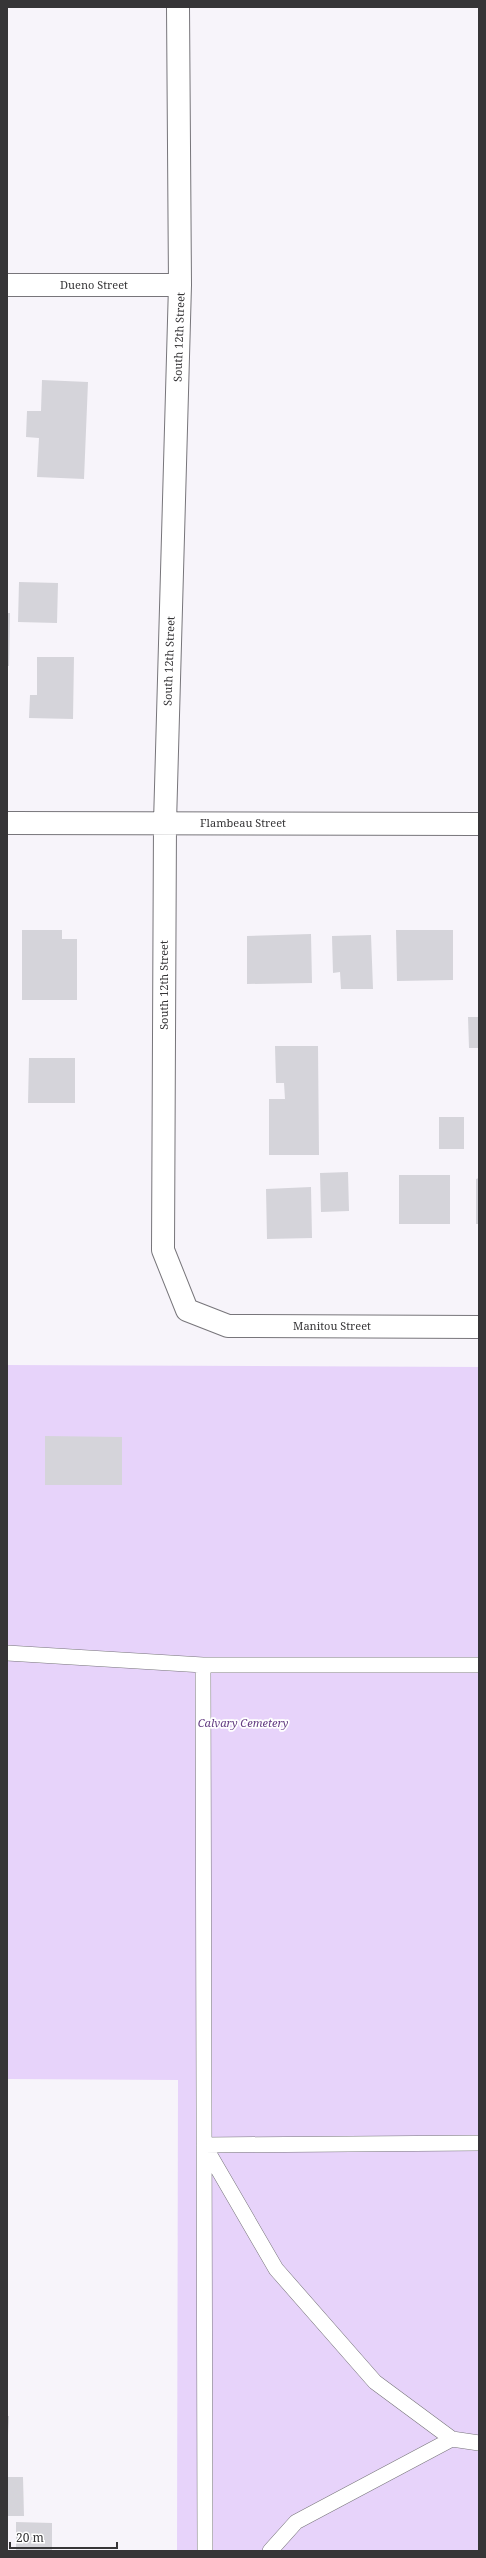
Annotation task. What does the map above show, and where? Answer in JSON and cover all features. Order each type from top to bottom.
[{"type":"street","name":"South 12th Street","points":[[178,7],[180,285],[165,823],[163,1250],[187,1310]]},
{"type":"street","name":"Dueno Street","points":[[7,285],[180,285]]},
{"type":"street","name":"Flambeau Street","points":[[7,823],[479,824]]},
{"type":"street","name":"Manitou Street","points":[[187,1310],[228,1326],[479,1327]]},
{"type":"lane","points":[[7,1653],[203,1665],[479,1665]]},
{"type":"lane","points":[[203,1665],[205,2551]]},
{"type":"lane","points":[[204,2145],[479,2143]]},
{"type":"lane","points":[[204,2145],[276,2269],[375,2382],[452,2438],[479,2443]]},
{"type":"lane","points":[[270,2551],[296,2522],[452,2438]]},
{"type":"green space","name":"Calvary Cemetery","points":[[7,1365],[479,1367],[479,2551],[177,2551],[178,2080],[7,2079]]},
{"type":"building","points":[[42,380],[88,382],[84,479],[37,477],[39,438],[26,437],[27,411],[41,411]]},
{"type":"building","points":[[19,582],[58,583],[57,623],[18,622]]},
{"type":"building","points":[[7,613],[10,613],[9,666],[7,666]]},
{"type":"building","points":[[37,657],[74,657],[73,719],[29,718],[30,695],[37,695]]},
{"type":"building","points":[[22,930],[62,930],[62,939],[77,939],[77,1000],[22,1000]]},
{"type":"building","points":[[396,930],[453,930],[453,980],[397,981]]},
{"type":"building","points":[[311,934],[312,983],[247,984],[247,936]]},
{"type":"building","points":[[371,935],[373,989],[341,989],[340,972],[333,973],[332,936]]},
{"type":"building","points":[[468,1017],[479,1017],[479,1048],[469,1048]]},
{"type":"building","points":[[275,1046],[318,1046],[319,1155],[269,1155],[269,1099],[285,1099],[284,1083],[276,1083]]},
{"type":"building","points":[[29,1058],[75,1058],[75,1103],[28,1103]]},
{"type":"building","points":[[439,1117],[464,1117],[464,1149],[439,1149]]},
{"type":"building","points":[[348,1172],[349,1211],[321,1212],[320,1173]]},
{"type":"building","points":[[399,1175],[450,1175],[450,1224],[399,1224]]},
{"type":"building","points":[[479,1178],[479,1224],[476,1224],[476,1179]]},
{"type":"building","points":[[311,1187],[312,1238],[267,1239],[266,1189]]},
{"type":"building","points":[[45,1436],[122,1437],[122,1485],[45,1485]]},
{"type":"building","points":[[7,2416],[9,2416],[8,2435],[7,2435]]},
{"type":"building","points":[[7,2477],[23,2477],[24,2516],[7,2516]]},
{"type":"building","points":[[16,2522],[52,2523],[52,2551],[16,2551]]}]
